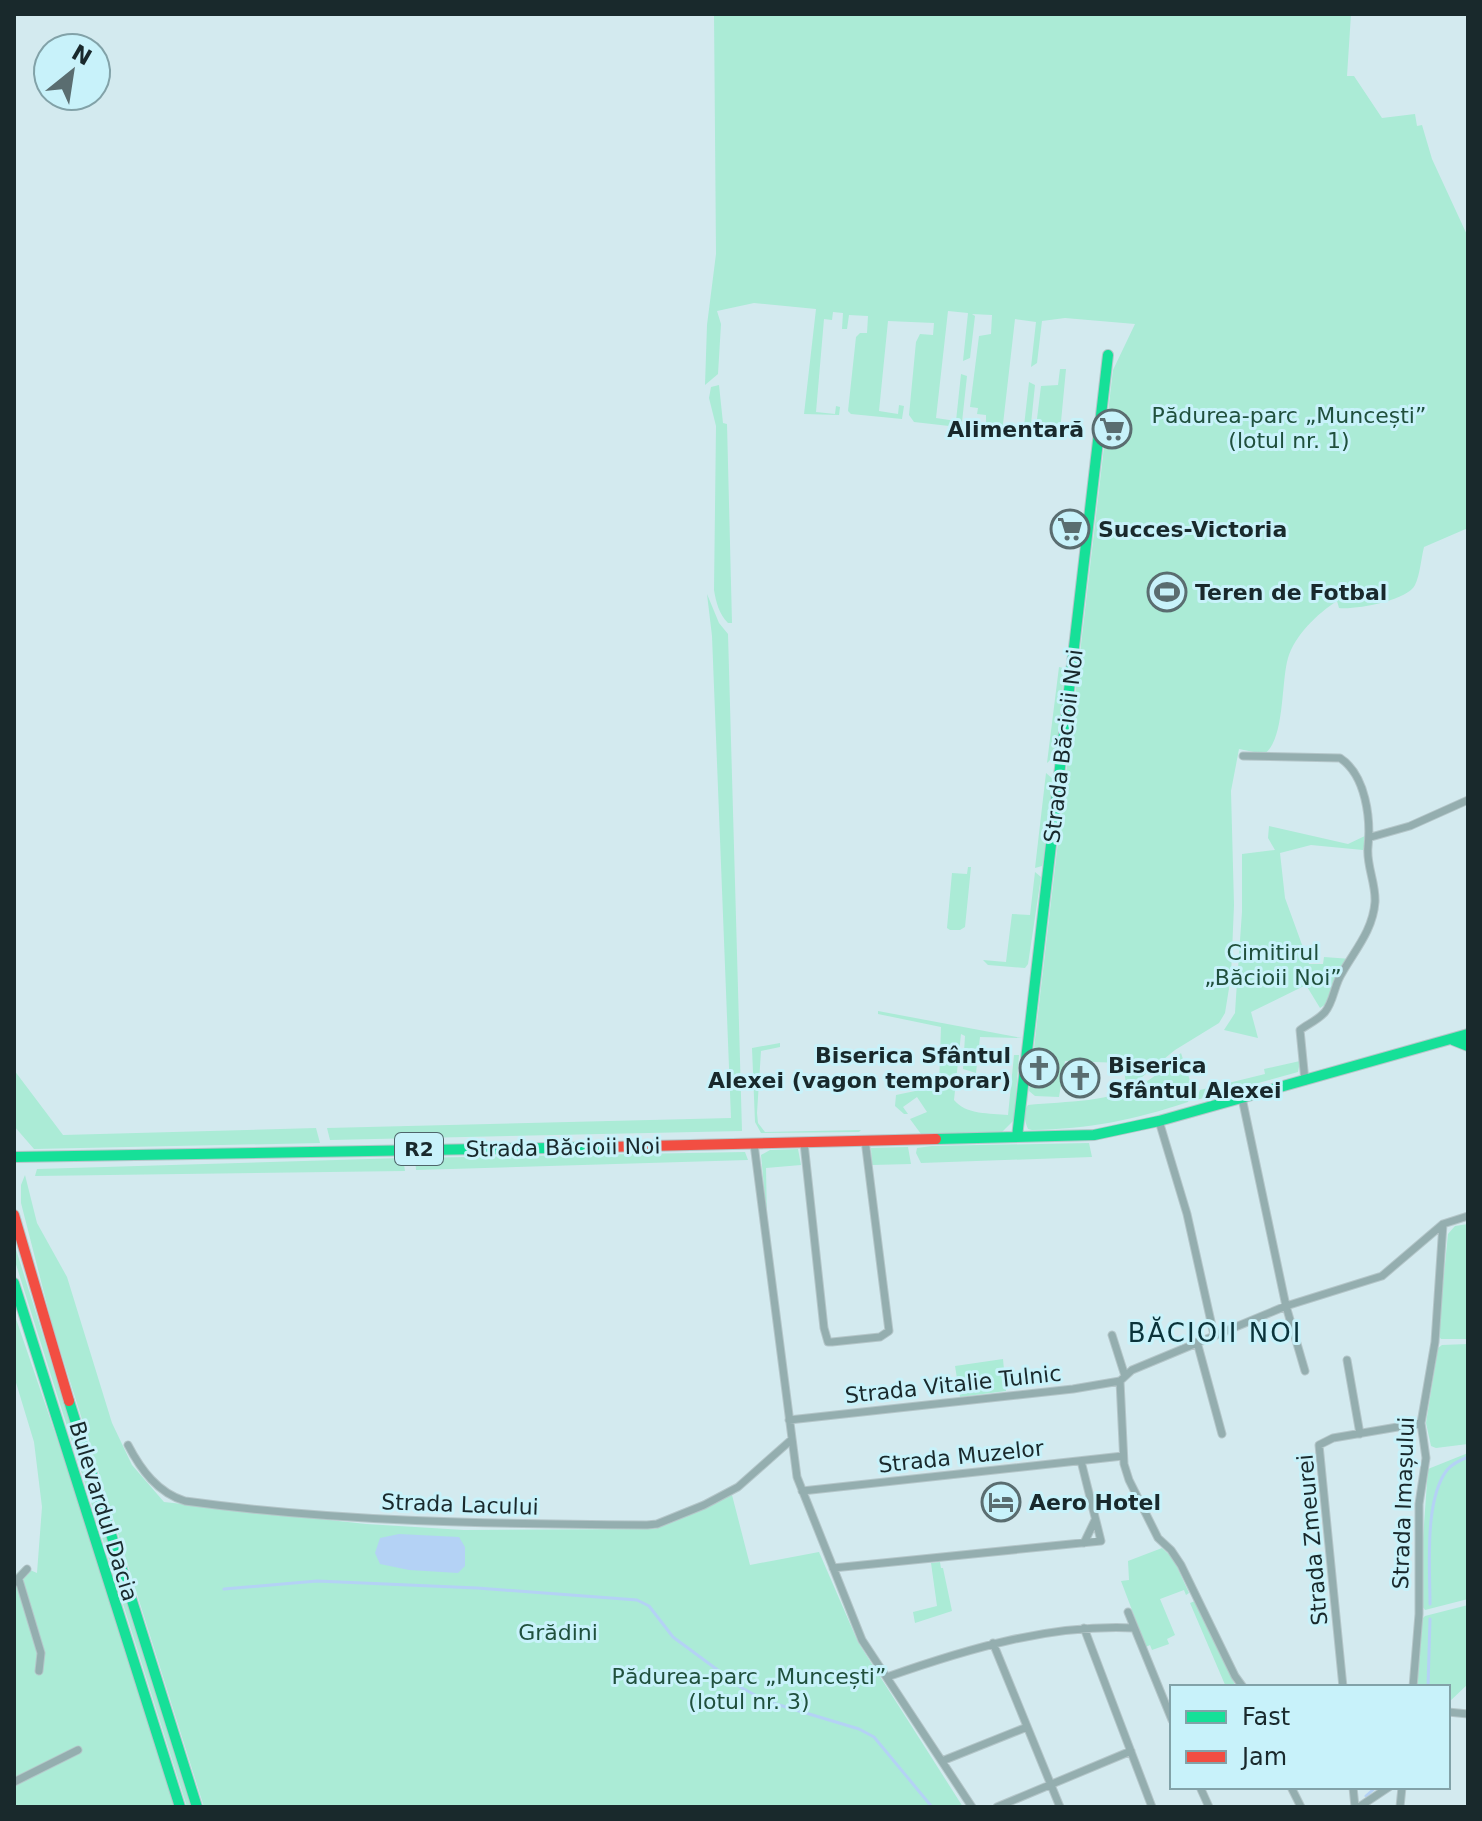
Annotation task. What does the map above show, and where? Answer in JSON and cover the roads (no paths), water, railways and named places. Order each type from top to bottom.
[{"type":"main road","name":"Strada Băcioii Noi","points":[[1017,1137],[1108,355]]},
{"type":"main road","name":"Strada Băcioii Noi","points":[[14,1157],[1094,1135],[1159,1121],[1468,1034]]},
{"type":"main road","points":[[1453,1040],[1468,1046]]},
{"type":"main road","name":"Bulevardul Dacia","points":[[14,1215],[45,1324],[197,1807]]},
{"type":"main road","name":"Bulevardul Dacia","points":[[14,1283],[180,1807]]},
{"type":"street","points":[[1243,756],[1328,756],[1344,761],[1362,789],[1371,837],[1368,857],[1373,881],[1373,913],[1355,956],[1341,974],[1327,1008],[1300,1030],[1305,1081]]},
{"type":"street","points":[[1371,837],[1410,826],[1468,800]]},
{"type":"street","points":[[1242,1098],[1286,1306],[1305,1371]]},
{"type":"street","points":[[1159,1121],[1187,1214],[1214,1335]]},
{"type":"street","points":[[804,1143],[824,1328],[828,1342],[832,1342],[880,1337],[889,1331],[865,1140]]},
{"type":"street","points":[[754,1144],[797,1477],[862,1640],[972,1807]]},
{"type":"street","points":[[1443,1224],[1468,1216]]},
{"type":"street","name":"Strada Vitalie Tulnic","points":[[789,1420],[1073,1389],[1122,1378],[1197,1342],[1286,1306],[1382,1276],[1443,1224]]},
{"type":"street","name":"Strada Imașului","points":[[1413,1685],[1419,1614],[1419,1504],[1426,1458],[1421,1423],[1435,1342],[1443,1224]]},
{"type":"street","points":[[1112,1335],[1122,1378],[1123,1456],[1129,1480],[1158,1538],[1181,1565],[1242,1685]]},
{"type":"street","points":[[1197,1342],[1222,1434]]},
{"type":"street","points":[[1347,1360],[1360,1434]]},
{"type":"street","name":"Strada Zmeurei","points":[[1343,1685],[1324,1479],[1318,1449],[1326,1440],[1421,1423]]},
{"type":"street","name":"Strada Lacului","points":[[128,1445],[148,1476],[162,1490],[171,1497],[188,1502],[456,1524],[647,1525],[725,1495],[791,1440]]},
{"type":"street","name":"Strada Muzelor","points":[[802,1491],[1123,1456]]},
{"type":"street","points":[[833,1568],[1101,1541],[1081,1461]]},
{"type":"street","points":[[1084,1543],[1095,1520]]},
{"type":"street","points":[[27,1569],[17,1582],[41,1653],[39,1671]]},
{"type":"street","points":[[1128,1612],[1170,1715]]},
{"type":"street","points":[[887,1677],[966,1649],[993,1643],[1084,1628],[1134,1628]]},
{"type":"street","points":[[1084,1628],[1152,1807]]},
{"type":"street","points":[[993,1643],[1060,1807]]},
{"type":"street","points":[[942,1761],[1027,1727]]},
{"type":"street","points":[[14,1782],[78,1750]]},
{"type":"street","points":[[997,1807],[1131,1751]]},
{"type":"street","points":[[1292,1789],[1301,1807]]},
{"type":"street","points":[[1357,1807],[1386,1789]]},
{"type":"water","points":[[399,1534],[459,1537],[465,1547],[465,1566],[458,1573],[409,1570],[380,1564],[375,1553],[380,1538]]},
{"type":"waterway","points":[[1430,1604],[1430,1535],[1435,1499],[1447,1470],[1468,1457]]},
{"type":"waterway","points":[[224,1589],[317,1581],[477,1588],[637,1600],[649,1606],[673,1637],[742,1688],[766,1701],[859,1729],[874,1737],[932,1807]]},
{"type":"waterway","points":[[1428,1685],[1430,1619]]},
{"type":"waterway","points":[[1366,1796],[1374,1789]]},
{"type":"place","name":"Alimentară","points":[[1112,429]]},
{"type":"place","name":"Succes-Victoria","points":[[1070,529]]},
{"type":"place","name":"Teren de Fotbal","points":[[1167,592]]},
{"type":"place","name":"Biserica Sfântul Alexei (vagon temporar)","points":[[1039,1068]]},
{"type":"place","name":"Biserica Sfântul Alexei","points":[[1080,1078]]},
{"type":"place","name":"Aero Hotel","points":[[1001,1502]]},
{"type":"district","name":"BĂCIOII NOI","points":[[1215,1333]]},
{"type":"park label","name":"Pădurea-parc „Muncești” (lotul nr. 1)","points":[[1289,428]]},
{"type":"park label","name":"Cimitirul „Băcioii Noi”","points":[[1273,964]]},
{"type":"park label","name":"Grădini","points":[[558,1632]]},
{"type":"park label","name":"Pădurea-parc „Muncești” (lotul nr. 3)","points":[[749,1688]]}]
